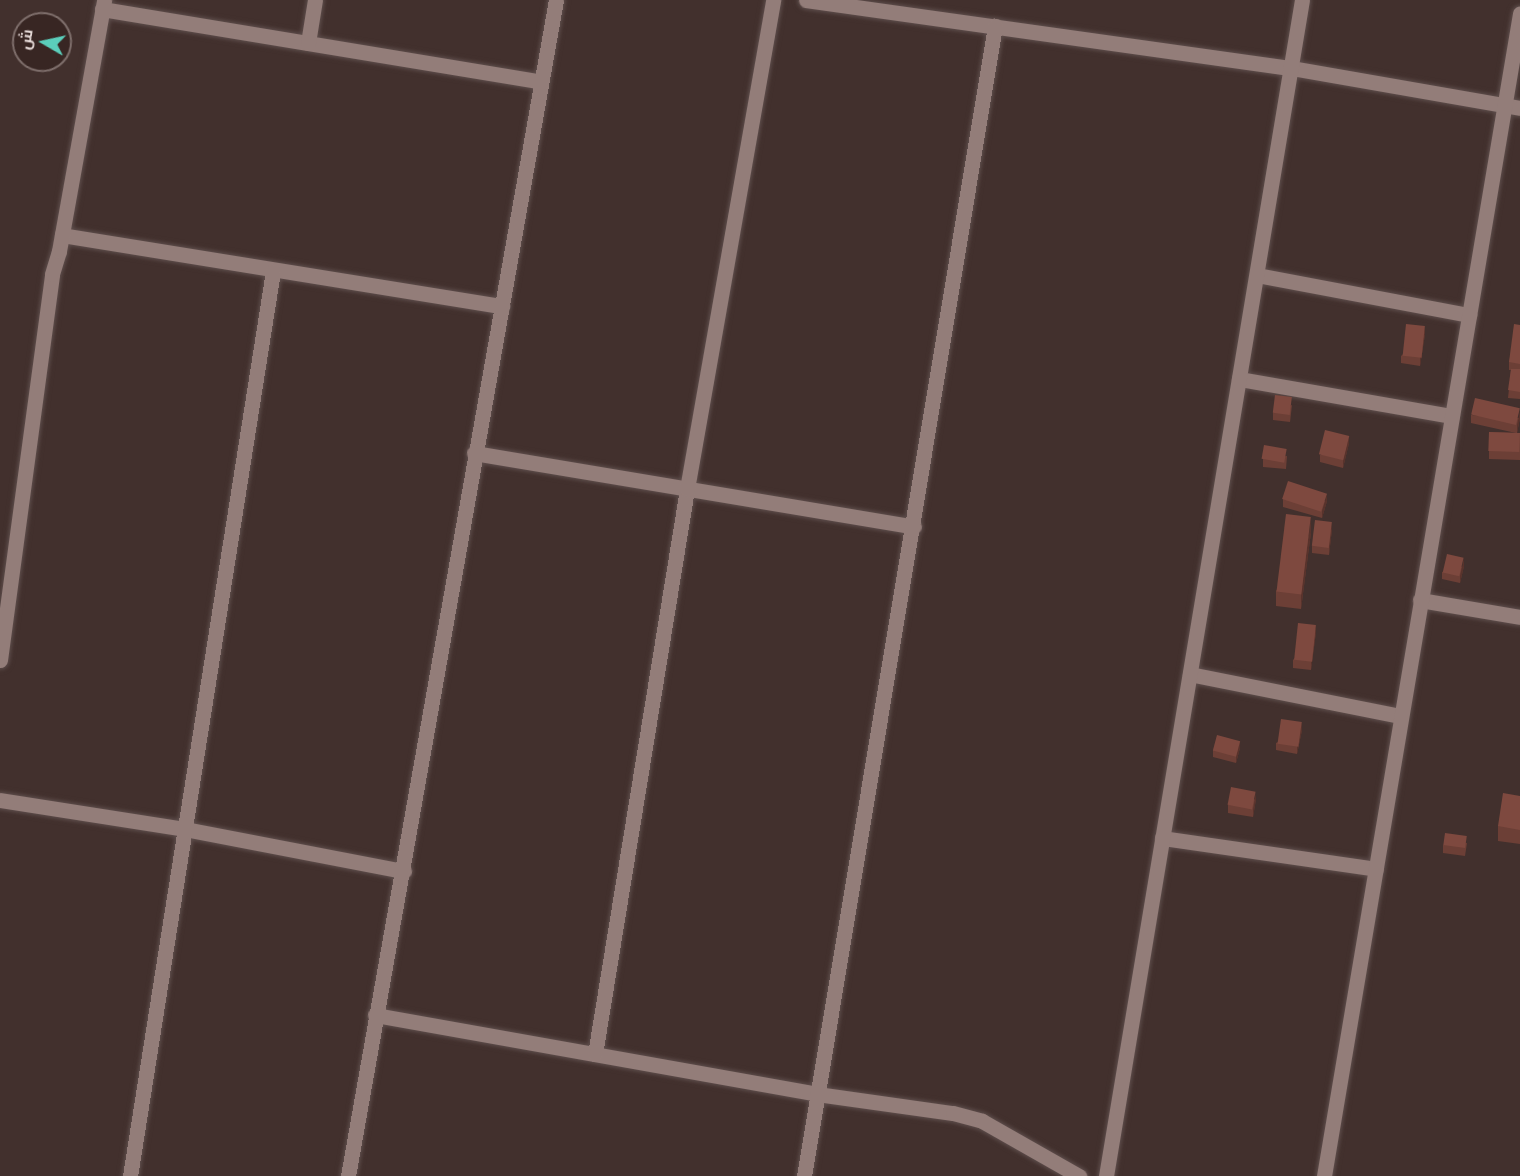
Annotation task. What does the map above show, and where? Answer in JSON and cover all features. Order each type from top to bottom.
[{"type":"street","points":[[309,44],[315,0]]},
{"type":"street","points":[[348,1176],[375,1015],[404,871],[474,453],[556,0]]},
{"type":"street","points":[[595,1054],[687,489],[773,0]]},
{"type":"street","points":[[806,0],[1291,68],[1520,108]]},
{"type":"street","points":[[1106,1176],[1302,0]]},
{"type":"street","points":[[0,660],[52,274],[62,235],[103,5],[309,44],[541,82]]},
{"type":"street","points":[[1324,1176],[1520,13]]},
{"type":"street","points":[[804,1176],[914,527],[995,26]]},
{"type":"street","points":[[62,235],[273,271],[502,306]]},
{"type":"street","points":[[130,1176],[273,271]]},
{"type":"street","points":[[1257,275],[1469,315]]},
{"type":"street","points":[[1239,379],[1452,416]]},
{"type":"street","points":[[474,453],[914,527]]},
{"type":"street","points":[[1420,600],[1520,617]]},
{"type":"street","points":[[1190,674],[1401,716]]},
{"type":"street","points":[[0,800],[185,829],[404,871]]},
{"type":"street","points":[[1162,838],[1376,869]]},
{"type":"street","points":[[375,1015],[817,1094],[953,1113],[982,1121],[1079,1176]]},
{"type":"building","points":[[1406,324],[1425,326],[1422,358],[1403,356]]},
{"type":"building","points":[[1514,324],[1520,325],[1520,364],[1509,362]]},
{"type":"building","points":[[1511,369],[1520,369],[1520,392],[1508,390]]},
{"type":"building","points":[[1275,395],[1292,397],[1290,415],[1273,413]]},
{"type":"building","points":[[1475,398],[1520,408],[1516,425],[1471,415]]},
{"type":"building","points":[[1325,430],[1349,436],[1343,460],[1319,454]]},
{"type":"building","points":[[1489,432],[1520,433],[1519,452],[1488,451]]},
{"type":"building","points":[[1264,445],[1287,449],[1284,463],[1262,459]]},
{"type":"building","points":[[1288,481],[1327,494],[1321,512],[1282,499]]},
{"type":"building","points":[[1286,514],[1311,517],[1301,594],[1276,591]]},
{"type":"building","points":[[1315,520],[1332,522],[1329,548],[1312,546]]},
{"type":"building","points":[[1447,554],[1464,558],[1459,576],[1443,573]]},
{"type":"building","points":[[1298,623],[1316,625],[1312,662],[1294,660]]},
{"type":"building","points":[[1281,719],[1302,722],[1298,747],[1278,744]]},
{"type":"building","points":[[1217,735],[1240,741],[1236,757],[1213,750]]},
{"type":"building","points":[[1231,787],[1256,792],[1252,809],[1228,805]]},
{"type":"building","points":[[1503,793],[1520,796],[1520,830],[1498,826]]},
{"type":"building","points":[[1445,833],[1467,836],[1465,848],[1443,845]]}]
